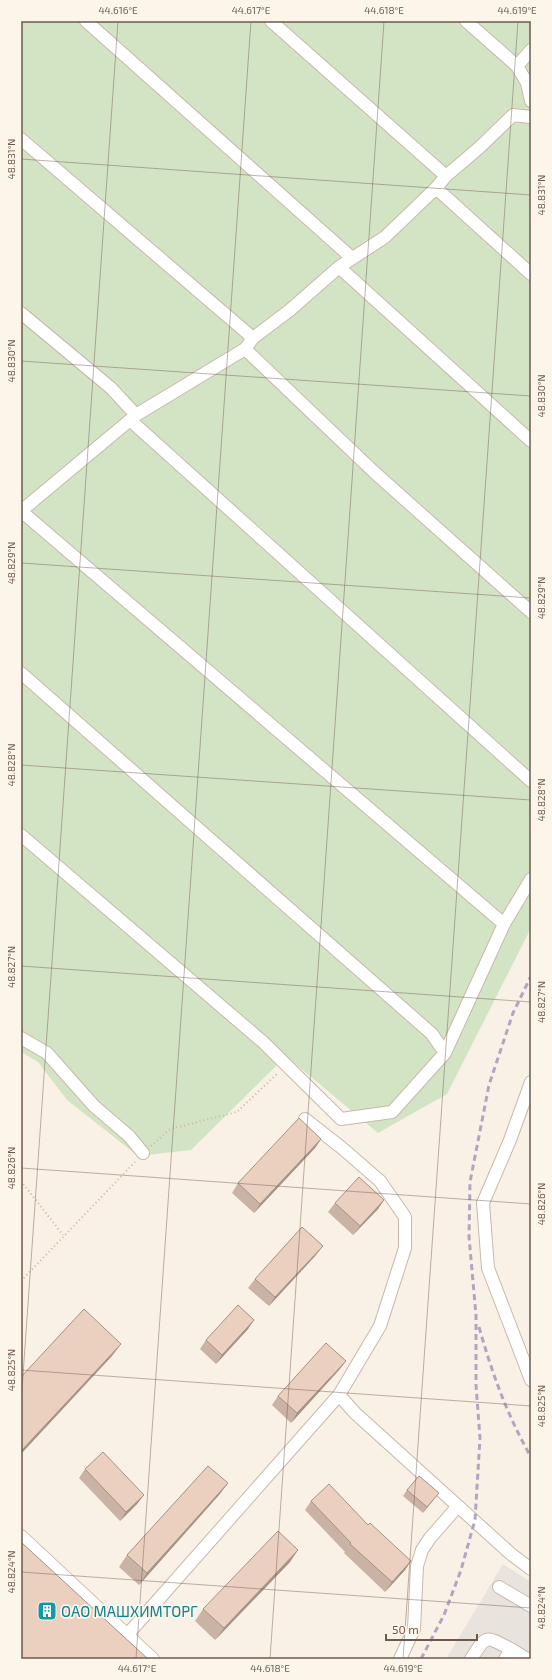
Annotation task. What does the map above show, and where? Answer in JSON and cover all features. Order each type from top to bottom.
[{"type":"street","points":[[86,21],[352,258]]},
{"type":"street","points":[[271,21],[446,176]]},
{"type":"street","points":[[466,21],[518,66],[527,84],[531,102]]},
{"type":"street","points":[[518,66],[531,50]]},
{"type":"street","points":[[504,924],[21,511],[133,417],[245,349],[253,338],[290,310],[340,267],[385,237],[436,188],[446,176],[480,147],[513,115],[531,117]]},
{"type":"street","points":[[21,139],[253,338]]},
{"type":"street","points":[[436,188],[531,274]]},
{"type":"street","points":[[340,267],[531,441]]},
{"type":"street","points":[[21,312],[111,388],[133,417],[531,781]]},
{"type":"street","points":[[245,349],[374,472],[531,612]]},
{"type":"street","points":[[21,673],[432,1034],[446,1053]]},
{"type":"street","points":[[21,835],[257,1037],[341,1119],[392,1112],[446,1053],[504,924],[531,879]]},
{"type":"street","points":[[21,1038],[47,1053],[94,1106],[129,1136],[143,1153]]},
{"type":"street","points":[[531,1082],[510,1140],[483,1203],[488,1268],[531,1380]]},
{"type":"street","points":[[128,1634],[339,1395],[380,1326],[405,1248],[405,1217],[380,1181],[305,1118]]},
{"type":"street","points":[[339,1395],[355,1413],[511,1554],[531,1569]]},
{"type":"street","points":[[400,1659],[414,1629],[417,1566],[422,1550],[430,1538],[458,1506]]},
{"type":"street","points":[[21,1536],[128,1634],[153,1659]]},
{"type":"street","points":[[499,1587],[531,1606]]},
{"type":"street","points":[[471,1659],[482,1642],[486,1639],[491,1639],[508,1654],[527,1659]]},
{"type":"path","points":[[21,1281],[63,1235],[143,1153],[170,1129],[237,1112],[287,1065]]},
{"type":"path","points":[[21,1181],[63,1235]]},
{"type":"shaded area","points":[[503,1564],[531,1582],[531,1659],[446,1659]]},
{"type":"green space","points":[[21,21],[531,21],[531,928],[447,1094],[378,1133],[286,1056],[191,1150],[138,1156],[67,1100],[38,1062],[21,1052]]},
{"type":"building","points":[[299,1118],[321,1139],[260,1204],[238,1183]]},
{"type":"building","points":[[359,1177],[384,1200],[360,1226],[335,1203]]},
{"type":"building","points":[[302,1227],[323,1246],[275,1297],[255,1279]]},
{"type":"building","points":[[238,1305],[254,1320],[222,1355],[206,1340]]},
{"type":"building","points":[[84,1309],[121,1344],[21,1451],[21,1377]]},
{"type":"building","points":[[326,1343],[346,1361],[297,1413],[278,1396]]},
{"type":"building","points":[[103,1452],[144,1495],[126,1512],[85,1469]]},
{"type":"building","points":[[208,1466],[228,1483],[147,1573],[127,1555]]},
{"type":"building","points":[[419,1476],[439,1493],[427,1507],[407,1490]]},
{"type":"building","points":[[329,1484],[368,1525],[370,1523],[411,1561],[392,1582],[350,1544],[351,1543],[311,1501]]},
{"type":"building","points":[[278,1531],[298,1550],[224,1628],[203,1609]]},
{"type":"building","name":"ОАО МАШХИМТОРГ","points":[[21,1542],[148,1659],[21,1659]]},
{"type":"railway","points":[[421,1659],[444,1615],[461,1570],[475,1520],[480,1438],[476,1385],[476,1315],[469,1237],[470,1182],[489,1085],[513,1013],[531,976]]},
{"type":"railway","points":[[479,1327],[489,1361],[507,1410],[531,1457]]},
{"type":"place","name":"ОАО МАШХИМТОРГ","points":[[47,1611]]}]
